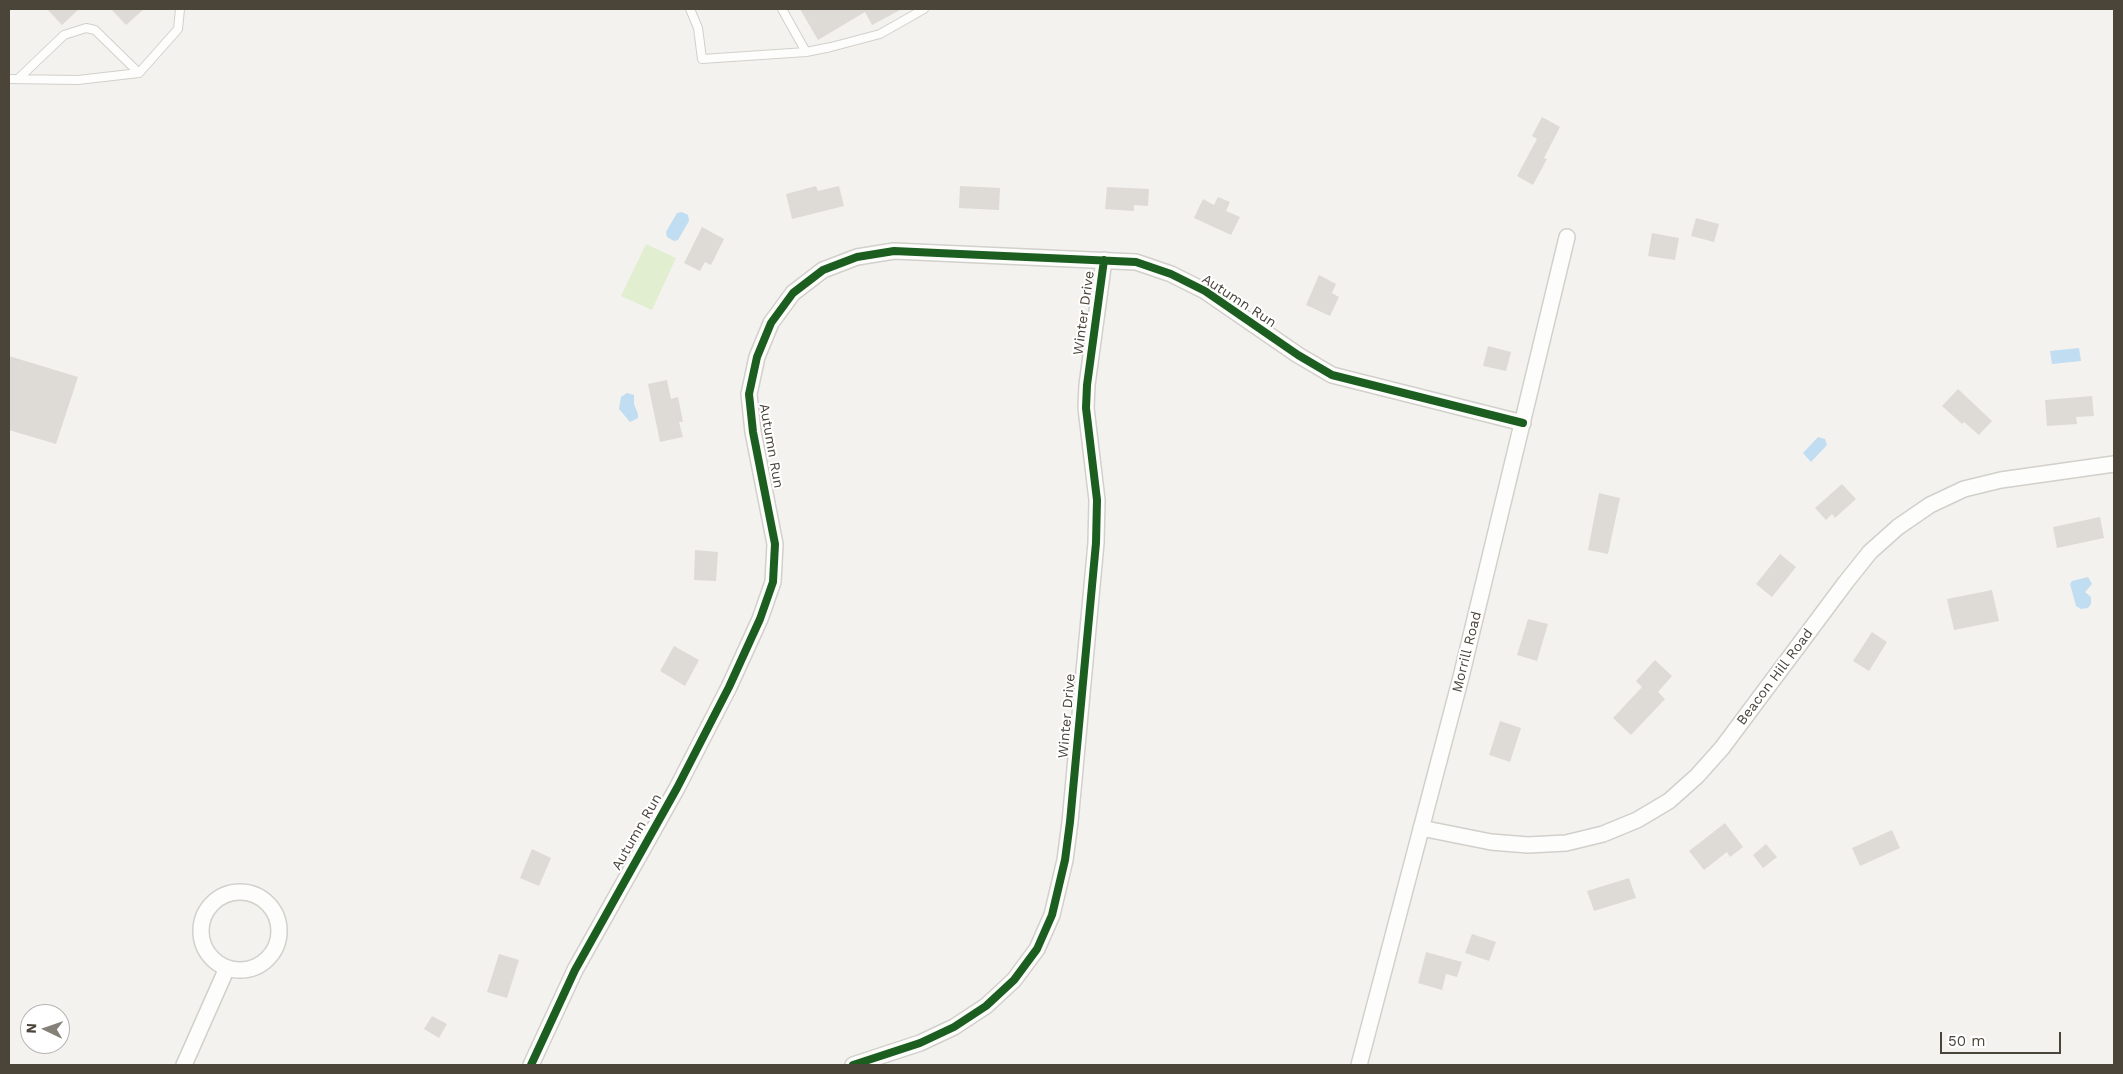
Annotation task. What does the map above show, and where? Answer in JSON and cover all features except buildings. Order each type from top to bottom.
[{"type":"street","name":"Morrill Road","points":[[1359,1065],[1464,667],[1566,237]]},
{"type":"street","name":"Autumn Run","points":[[531,1065],[574,970],[677,788],[729,687],[760,618],[773,582],[775,544],[753,432],[750,394],[756,357],[771,323],[793,293],[823,270],[857,257],[894,251],[1136,262],[1171,274],[1205,291],[1332,376],[1523,423]]},
{"type":"street","name":"Winter Drive","points":[[853,1065],[920,1042],[954,1027],[986,1006],[1014,980],[1037,949],[1052,915],[1065,860],[1070,822],[1096,543],[1097,500],[1086,408],[1087,385],[1104,260]]},
{"type":"street","name":"Beacon Hill Road","points":[[1421,828],[1491,842],[1528,845],[1566,843],[1602,834],[1637,820],[1669,801],[1697,776],[1722,748],[1870,552],[1898,527],[1930,506],[1964,489],[2001,480],[2114,464]]},
{"type":"street","points":[[251,893],[262,899],[272,908],[278,920],[279,933],[276,946],[269,958],[258,966],[246,970],[227,968],[211,957],[204,946],[201,934],[202,921],[207,910],[216,900],[227,894],[251,893]]},
{"type":"street","points":[[184,1065],[227,968]]},
{"type":"lane","points":[[9,79],[78,80],[139,73],[178,29],[180,9]]},
{"type":"lane","points":[[690,9],[698,28],[702,59],[806,52],[880,34],[924,9]]},
{"type":"lane","points":[[782,9],[806,52]]},
{"type":"lane","points":[[18,79],[64,35],[86,28],[95,30],[139,73]]},
{"type":"green space","points":[[646,244],[676,258],[652,310],[621,296]]},
{"type":"water","points":[[682,212],[688,215],[689,221],[678,240],[674,241],[667,237],[666,232],[677,213]]},
{"type":"water","points":[[2079,348],[2081,361],[2052,364],[2050,351]]},
{"type":"water","points":[[627,393],[634,395],[634,404],[638,414],[638,418],[630,422],[619,409],[621,397]]},
{"type":"water","points":[[1818,437],[1825,439],[1827,445],[1811,462],[1803,453]]},
{"type":"water","points":[[2088,577],[2092,584],[2085,592],[2091,597],[2091,604],[2088,608],[2081,609],[2076,606],[2070,584],[2072,581]]},
{"type":"cycle path","points":[[531,1065],[575,970],[677,788],[729,687],[760,619],[773,582],[775,544],[753,432],[749,394],[757,357],[771,323],[793,293],[823,270],[857,257],[894,251],[1136,262],[1171,274],[1205,291],[1298,355],[1332,375],[1523,423]]},
{"type":"cycle path","points":[[853,1065],[920,1043],[954,1027],[986,1006],[1014,980],[1037,949],[1052,915],[1065,860],[1070,822],[1096,543],[1097,500],[1086,408],[1087,385],[1104,260]]}]
